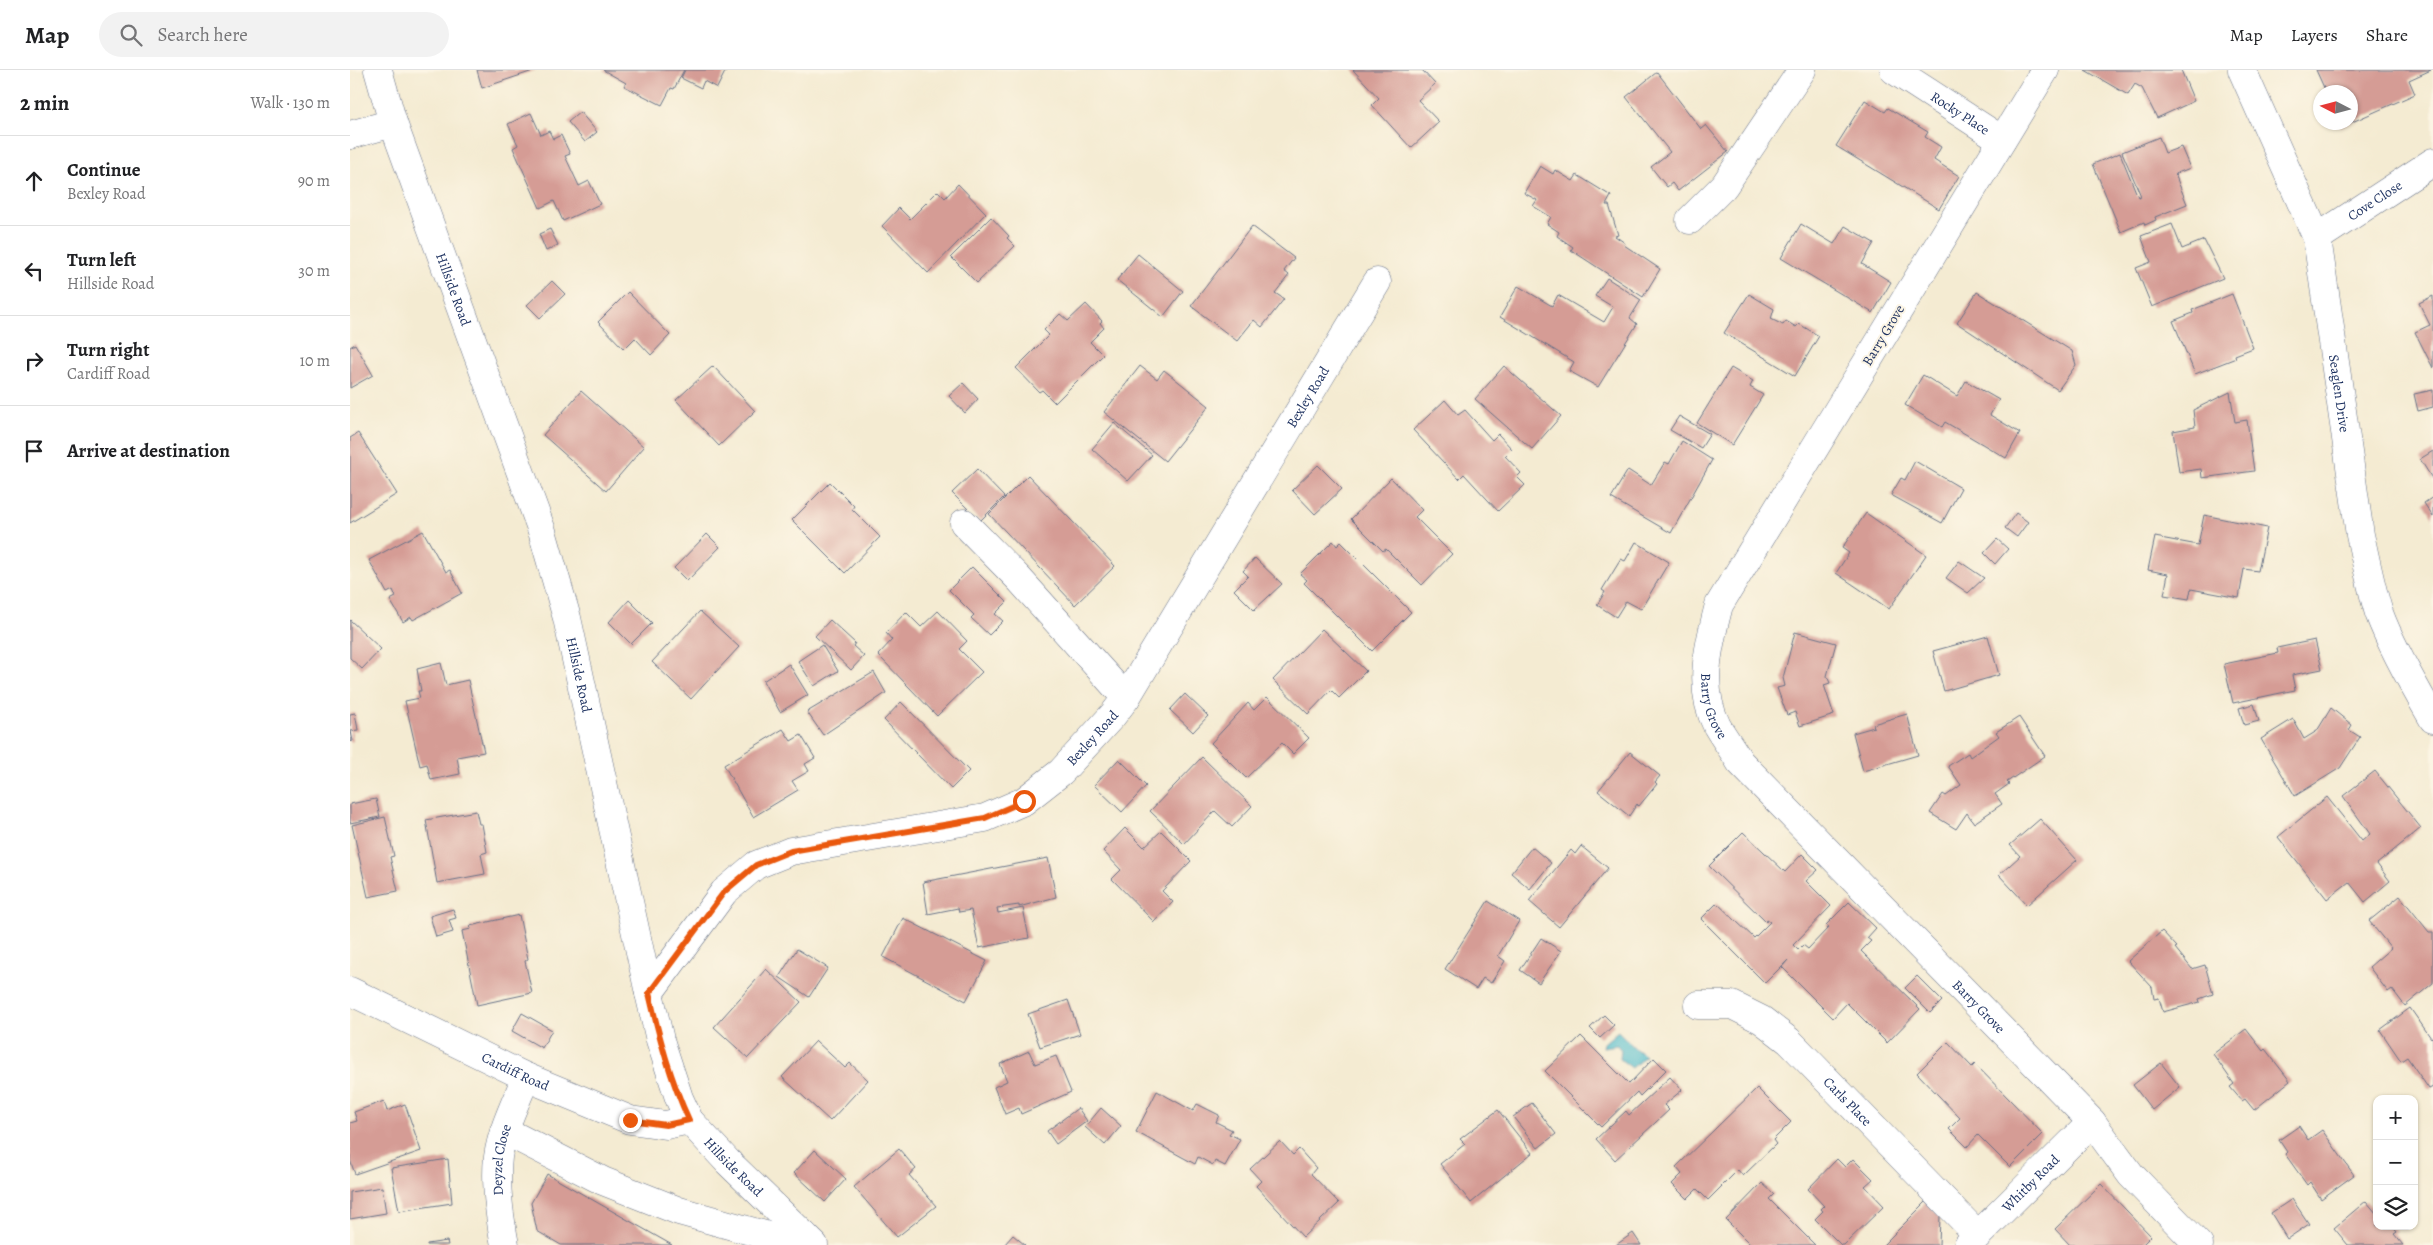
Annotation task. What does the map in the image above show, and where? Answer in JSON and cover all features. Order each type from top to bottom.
[{"type":"street","name":"Hillside Road","points":[[378,70],[393,123],[542,531],[567,618],[660,1040],[679,1098],[689,1120],[728,1162],[809,1240]]},
{"type":"street","points":[[1690,220],[1724,186],[1802,70]]},
{"type":"street","name":"Rocky Place","points":[[1894,70],[2002,140]]},
{"type":"street","name":"Barry Grove","points":[[2045,70],[1719,605],[1707,651],[1707,693],[1717,724],[1740,762],[2092,1122],[2131,1175],[2199,1245]]},
{"type":"street","name":"Seaglen Drive","points":[[2242,70],[2317,238],[2360,535],[2369,576],[2380,614],[2425,688],[2433,719]]},
{"type":"street","points":[[350,135],[393,123]]},
{"type":"street","name":"Cove Close","points":[[2317,238],[2433,162]]},
{"type":"street","name":"Bexley Road","points":[[649,993],[724,892],[756,865],[791,851],[985,818],[1024,801],[1061,772],[1126,698],[1377,282]]},
{"type":"street","points":[[964,523],[1019,579],[1126,698]]},
{"type":"street","name":"Cardiff Road","points":[[350,991],[526,1077],[630,1120],[666,1125],[689,1120]]},
{"type":"street","name":"Carls Place","points":[[1698,1005],[1732,1005],[1762,1020],[1789,1041],[1973,1240]]},
{"type":"street","name":"Deyzel Close","points":[[505,1245],[500,1217],[498,1158],[505,1131],[526,1077]]},
{"type":"street","name":"Whitby Road","points":[[1973,1240],[2092,1122]]},
{"type":"street","points":[[505,1131],[603,1181],[679,1211],[772,1237],[809,1240]]},
{"type":"water","points":[[1618,1031],[1645,1056],[1632,1068],[1620,1059],[1621,1050],[1617,1045],[1603,1047],[1604,1043]]},
{"type":"building","points":[[477,70],[536,70],[482,88]]},
{"type":"building","points":[[603,70],[684,70],[674,89],[671,88],[662,105],[624,86],[626,83]]},
{"type":"building","points":[[685,70],[726,70],[717,88],[704,81],[701,88],[681,78]]},
{"type":"building","points":[[1353,70],[1422,70],[1435,84],[1418,100],[1439,122],[1411,148],[1372,105],[1379,98]]},
{"type":"building","points":[[2085,70],[2181,70],[2194,101],[2157,118],[2142,88],[2135,84],[2128,95]]},
{"type":"building","points":[[2316,70],[2431,70],[2409,80],[2415,94],[2358,119],[2358,85],[2323,85]]},
{"type":"building","points":[[1657,72],[1701,129],[1706,125],[1728,152],[1678,191],[1672,183],[1667,187],[1651,167],[1670,152],[1626,97]]},
{"type":"building","points":[[1865,100],[1885,112],[1888,108],[1928,132],[1925,137],[1941,147],[1934,160],[1959,176],[1939,209],[1836,146]]},
{"type":"building","points":[[580,112],[597,132],[585,142],[568,122]]},
{"type":"building","points":[[531,113],[541,135],[549,131],[553,139],[561,135],[570,154],[565,156],[579,186],[589,181],[600,204],[563,221],[554,201],[540,208],[513,148],[518,145],[508,124]]},
{"type":"building","points":[[2159,137],[2165,153],[2181,147],[2190,168],[2175,174],[2187,204],[2155,217],[2156,220],[2145,225],[2144,222],[2121,232],[2093,164],[2120,153],[2138,197],[2141,196],[2122,152]]},
{"type":"building","points":[[1540,166],[1553,174],[1555,170],[1573,181],[1577,175],[1611,196],[1606,205],[1609,205],[1618,235],[1615,236],[1625,243],[1624,245],[1660,269],[1643,297],[1571,250],[1573,247],[1557,236],[1559,232],[1547,224],[1551,217],[1533,206],[1537,200],[1524,193]]},
{"type":"building","points":[[958,184],[986,213],[928,273],[882,226],[899,208],[910,219],[938,191],[945,198]]},
{"type":"building","points":[[991,217],[1009,236],[1007,238],[1015,246],[977,283],[951,257]]},
{"type":"building","points":[[1801,224],[1834,244],[1845,226],[1874,243],[1862,264],[1891,282],[1873,313],[1781,258]]},
{"type":"building","points":[[2172,224],[2182,249],[2204,240],[2223,278],[2152,307],[2136,268],[2151,262],[2141,236]]},
{"type":"building","points":[[1252,226],[1294,258],[1284,271],[1289,275],[1275,293],[1284,299],[1262,327],[1254,320],[1237,341],[1191,306]]},
{"type":"building","points":[[550,229],[558,245],[546,251],[539,234]]},
{"type":"building","points":[[1138,254],[1183,291],[1163,317],[1117,280]]},
{"type":"building","points":[[1607,278],[1641,300],[1630,318],[1637,324],[1598,387],[1569,371],[1574,362],[1500,317],[1518,286],[1552,306],[1558,295],[1604,322],[1613,307],[1595,296]]},
{"type":"building","points":[[552,281],[565,294],[540,318],[527,305]]},
{"type":"building","points":[[628,292],[670,335],[651,355],[635,338],[624,349],[598,322]]},
{"type":"building","points":[[1977,292],[2072,351],[2076,365],[2058,390],[1957,323]]},
{"type":"building","points":[[1749,294],[1774,309],[1771,319],[1783,325],[1786,321],[1796,327],[1799,324],[1819,336],[1795,376],[1724,333]]},
{"type":"building","points":[[2232,294],[2253,348],[2235,355],[2236,358],[2195,374],[2173,321],[2193,313],[2192,310]]},
{"type":"building","points":[[2433,296],[2433,368],[2415,332],[2430,325],[2419,303]]},
{"type":"building","points":[[1086,304],[1102,321],[1100,323],[1104,328],[1090,342],[1103,355],[1055,403],[1042,390],[1039,392],[1016,368],[1049,335],[1044,330],[1060,314],[1068,321]]},
{"type":"building","points":[[355,344],[373,375],[350,388],[350,347]]},
{"type":"building","points":[[713,366],[755,411],[719,446],[676,400]]},
{"type":"building","points":[[1140,366],[1157,379],[1164,370],[1209,406],[1165,461],[1104,412]]},
{"type":"building","points":[[1504,366],[1561,416],[1532,449],[1475,399]]},
{"type":"building","points":[[1731,368],[1753,381],[1750,387],[1763,395],[1732,445],[1697,423]]},
{"type":"building","points":[[1923,375],[1957,396],[1966,381],[1999,400],[1990,415],[2020,433],[2006,458],[1945,422],[1942,427],[1905,405]]},
{"type":"building","points":[[963,383],[978,399],[965,413],[949,396]]},
{"type":"building","points":[[2433,390],[2433,407],[2418,411],[2414,394]]},
{"type":"building","points":[[581,391],[644,447],[606,491],[543,435]]},
{"type":"building","points":[[2230,392],[2235,422],[2247,420],[2254,471],[2202,478],[2201,469],[2179,472],[2173,431],[2195,427],[2193,410]]},
{"type":"building","points":[[1445,400],[1458,415],[1465,410],[1492,440],[1498,434],[1512,449],[1505,456],[1521,473],[1517,477],[1525,485],[1498,511],[1464,474],[1459,479],[1413,430]]},
{"type":"building","points":[[1679,416],[1710,434],[1701,448],[1670,430]]},
{"type":"building","points":[[1114,423],[1152,455],[1128,481],[1092,449]]},
{"type":"building","points":[[358,433],[397,494],[350,523],[350,438]]},
{"type":"building","points":[[1682,441],[1712,460],[1671,533],[1611,498],[1628,470],[1651,485],[1665,462],[1669,464]]},
{"type":"building","points":[[2433,451],[2433,480],[2420,459]]},
{"type":"building","points":[[1915,461],[1961,488],[1942,523],[1891,495],[1901,478],[1905,480]]},
{"type":"building","points":[[1318,465],[1342,489],[1315,514],[1292,490]]},
{"type":"building","points":[[977,469],[1004,497],[980,521],[952,493]]},
{"type":"building","points":[[1028,475],[1115,566],[1075,605],[989,514]]},
{"type":"building","points":[[1391,478],[1422,510],[1415,517],[1452,554],[1422,585],[1386,549],[1383,551],[1351,519]]},
{"type":"building","points":[[830,482],[854,506],[852,509],[880,537],[845,573],[792,520]]},
{"type":"building","points":[[2433,497],[2433,517],[2424,503]]},
{"type":"building","points":[[1866,513],[1926,555],[1889,609],[1836,573],[1849,553],[1842,548]]},
{"type":"building","points":[[2016,513],[2028,522],[2017,537],[2005,528]]},
{"type":"building","points":[[2204,515],[2267,528],[2258,571],[2244,569],[2239,598],[2191,589],[2189,599],[2164,595],[2168,574],[2148,570],[2155,537],[2198,545]]},
{"type":"building","points":[[423,531],[446,572],[450,570],[462,593],[413,620],[411,617],[403,622],[390,600],[396,597],[393,590],[387,593],[369,560]]},
{"type":"building","points":[[707,534],[720,547],[687,581],[674,568]]},
{"type":"building","points":[[1997,539],[2008,549],[1995,564],[1984,553]]},
{"type":"building","points":[[1333,541],[1337,546],[1341,542],[1411,612],[1372,651],[1304,583],[1307,580],[1300,574]]},
{"type":"building","points":[[1636,542],[1669,562],[1641,609],[1626,601],[1616,617],[1597,605],[1605,592],[1602,590],[1621,559],[1625,561]]},
{"type":"building","points":[[1255,558],[1282,584],[1254,610],[1234,590],[1248,576],[1243,571]]},
{"type":"building","points":[[1959,561],[1984,578],[1968,593],[1946,578]]},
{"type":"building","points":[[972,567],[1007,602],[995,614],[1003,621],[989,635],[971,618],[974,615],[949,590]]},
{"type":"building","points":[[629,600],[652,623],[631,644],[609,622]]},
{"type":"building","points":[[700,611],[739,647],[691,699],[652,662]]},
{"type":"building","points":[[938,611],[967,641],[959,649],[982,672],[937,716],[878,655],[892,640],[886,633],[906,612],[921,627]]},
{"type":"building","points":[[350,620],[381,649],[362,669],[350,658]]},
{"type":"building","points":[[830,620],[855,643],[853,646],[864,656],[851,670],[815,636]]},
{"type":"building","points":[[1322,629],[1366,671],[1339,698],[1331,690],[1308,714],[1273,680]]},
{"type":"building","points":[[1795,632],[1836,643],[1827,676],[1830,683],[1824,685],[1834,715],[1800,726],[1795,712],[1787,715],[1777,688],[1785,686],[1783,678]]},
{"type":"building","points":[[1988,636],[1999,675],[1944,691],[1933,651]]},
{"type":"building","points":[[2315,640],[2322,669],[2292,675],[2295,690],[2233,703],[2224,664],[2278,653],[2277,648]]},
{"type":"building","points":[[822,645],[838,671],[814,686],[798,661]]},
{"type":"building","points":[[441,663],[446,685],[468,680],[484,752],[457,757],[460,774],[431,780],[427,764],[420,766],[405,701],[420,698],[418,691],[421,691],[417,669]]},
{"type":"building","points":[[789,664],[808,695],[780,712],[763,681]]},
{"type":"building","points":[[874,672],[886,693],[823,735],[807,712]]},
{"type":"building","points":[[1185,694],[1208,716],[1193,732],[1170,710]]},
{"type":"building","points":[[1267,697],[1309,738],[1293,754],[1282,743],[1246,778],[1211,743],[1248,703],[1254,710]]},
{"type":"building","points":[[901,702],[969,771],[951,789],[884,720]]},
{"type":"building","points":[[2254,704],[2259,721],[2244,725],[2239,708]]},
{"type":"building","points":[[2331,708],[2352,725],[2349,730],[2360,737],[2340,768],[2295,796],[2261,739],[2293,719],[2304,739],[2317,731]]},
{"type":"building","points":[[355,713],[358,730],[351,731],[353,741],[350,742],[350,714]]},
{"type":"building","points":[[1907,714],[1918,755],[1863,771],[1853,733],[1874,727],[1873,724]]},
{"type":"building","points":[[2019,717],[2045,756],[2007,782],[2009,784],[1995,794],[2002,804],[1974,823],[1967,813],[1956,829],[1930,813],[1943,794],[1946,796],[1961,785],[1948,766],[1968,753],[1970,757],[1999,736],[1996,732]]},
{"type":"building","points":[[783,729],[791,741],[801,735],[815,758],[805,764],[809,771],[792,781],[798,790],[753,817],[724,765]]},
{"type":"building","points":[[1630,752],[1660,776],[1655,782],[1657,784],[1639,806],[1637,804],[1629,816],[1598,791]]},
{"type":"building","points":[[1202,757],[1252,806],[1232,827],[1215,811],[1184,844],[1150,811]]},
{"type":"building","points":[[1119,759],[1146,786],[1122,812],[1094,785]]},
{"type":"building","points":[[2375,771],[2421,828],[2377,864],[2390,881],[2365,902],[2349,882],[2327,899],[2278,837],[2327,797],[2362,841],[2370,834],[2343,796]]},
{"type":"building","points":[[376,799],[380,817],[350,823],[350,804]]},
{"type":"building","points":[[476,811],[479,824],[482,824],[487,852],[481,854],[485,874],[437,883],[426,820]]},
{"type":"building","points":[[385,817],[394,856],[390,857],[398,891],[368,897],[352,825]]},
{"type":"building","points":[[2040,819],[2077,860],[2027,905],[1999,875],[2020,856],[2010,845]]},
{"type":"building","points":[[1125,828],[1144,847],[1161,831],[1191,861],[1162,891],[1173,902],[1154,922],[1112,879],[1121,870],[1103,851]]},
{"type":"building","points":[[1743,832],[1785,872],[1802,854],[1818,870],[1806,881],[1831,906],[1793,945],[1798,950],[1803,945],[1808,949],[1829,927],[1826,925],[1849,902],[1876,928],[1867,938],[1871,941],[1861,951],[1920,1009],[1887,1043],[1847,1003],[1833,1018],[1782,967],[1788,960],[1765,983],[1701,919],[1717,903],[1754,938],[1770,922],[1767,920],[1766,922],[1709,866]]},
{"type":"building","points":[[1581,846],[1608,868],[1559,927],[1529,901],[1571,850],[1575,854]]},
{"type":"building","points":[[1532,847],[1551,863],[1530,889],[1511,873]]},
{"type":"building","points":[[1048,858],[1056,897],[1019,907],[1019,905],[997,908],[998,913],[1023,908],[1029,938],[979,948],[971,910],[959,912],[958,908],[928,914],[923,882]]},
{"type":"building","points":[[2400,896],[2429,932],[2433,932],[2433,983],[2405,1006],[2392,989],[2388,992],[2369,967],[2391,948],[2369,921]]},
{"type":"building","points":[[1488,901],[1519,921],[1498,956],[1505,961],[1491,983],[1483,978],[1476,989],[1445,969]]},
{"type":"building","points":[[453,909],[456,918],[449,920],[453,932],[436,937],[430,916]]},
{"type":"building","points":[[519,915],[528,959],[525,961],[532,993],[477,1005],[462,931],[471,929],[470,926]]},
{"type":"building","points":[[903,918],[987,961],[966,1001],[883,957]]},
{"type":"building","points":[[2162,931],[2177,947],[2175,948],[2192,969],[2205,965],[2213,994],[2199,999],[2200,1002],[2163,1012],[2159,998],[2154,999],[2152,987],[2128,961]]},
{"type":"building","points":[[1541,938],[1561,951],[1539,983],[1520,970]]},
{"type":"building","points":[[797,949],[828,968],[809,997],[779,977]]},
{"type":"building","points":[[766,969],[801,1002],[748,1058],[714,1027]]},
{"type":"building","points":[[1917,976],[1942,1001],[1930,1013],[1905,988]]},
{"type":"building","points":[[1068,1000],[1080,1034],[1040,1047],[1028,1014]]},
{"type":"building","points":[[2410,1008],[2431,1038],[2433,1036],[2433,1087],[2429,1089],[2407,1057],[2401,1061],[2380,1030]]},
{"type":"building","points":[[522,1013],[552,1030],[542,1048],[512,1031]]},
{"type":"building","points":[[1604,1015],[1614,1025],[1600,1038],[1590,1028]]},
{"type":"building","points":[[2246,1029],[2263,1051],[2265,1049],[2290,1081],[2254,1110],[2245,1099],[2242,1101],[2230,1087],[2234,1084],[2213,1054]]},
{"type":"building","points":[[1581,1036],[1629,1084],[1654,1058],[1666,1070],[1640,1096],[1637,1092],[1601,1127],[1545,1071]]},
{"type":"building","points":[[816,1041],[845,1068],[850,1063],[868,1080],[830,1121],[782,1077]]},
{"type":"building","points":[[1948,1042],[1972,1067],[1975,1064],[2043,1134],[2010,1167],[1978,1135],[1967,1147],[1949,1129],[1960,1118],[1917,1073]]},
{"type":"building","points":[[1029,1051],[1035,1064],[1056,1056],[1071,1092],[1021,1114],[1019,1108],[1005,1114],[994,1087],[1007,1081],[1000,1064]]},
{"type":"building","points":[[2161,1063],[2180,1087],[2152,1110],[2133,1085]]},
{"type":"building","points":[[1670,1077],[1682,1090],[1664,1105],[1669,1110],[1615,1160],[1596,1139],[1626,1111],[1629,1115]]},
{"type":"building","points":[[1757,1088],[1791,1122],[1773,1140],[1776,1144],[1743,1176],[1738,1170],[1708,1200],[1697,1189],[1687,1199],[1672,1184],[1682,1174],[1676,1167]]},
{"type":"building","points":[[1157,1091],[1193,1111],[1197,1104],[1219,1115],[1216,1122],[1232,1130],[1229,1134],[1240,1139],[1225,1166],[1215,1161],[1213,1165],[1198,1157],[1195,1164],[1136,1132]]},
{"type":"building","points":[[384,1101],[387,1111],[405,1104],[421,1151],[355,1174],[350,1160],[350,1123],[357,1121],[354,1112]]},
{"type":"building","points":[[1532,1103],[1556,1134],[1538,1148],[1513,1117]]},
{"type":"building","points":[[1078,1108],[1087,1121],[1056,1144],[1047,1131]]},
{"type":"building","points":[[1101,1108],[1121,1126],[1105,1145],[1085,1127]]},
{"type":"building","points":[[1498,1110],[1532,1153],[1471,1203],[1440,1164],[1465,1144],[1460,1139]]},
{"type":"building","points":[[2299,1126],[2308,1140],[2322,1130],[2354,1175],[2321,1199],[2310,1182],[2307,1185],[2285,1154],[2287,1152],[2279,1140]]},
{"type":"building","points":[[1280,1141],[1293,1155],[1299,1149],[1316,1168],[1311,1174],[1339,1203],[1303,1237],[1256,1186],[1261,1181],[1250,1169]]},
{"type":"building","points":[[899,1149],[916,1169],[909,1175],[936,1206],[897,1237],[854,1187]]},
{"type":"building","points":[[815,1150],[846,1179],[825,1202],[794,1173]]},
{"type":"building","points":[[448,1159],[452,1203],[399,1211],[391,1168]]},
{"type":"building","points":[[1837,1159],[1845,1167],[1853,1159],[1873,1179],[1865,1186],[1884,1206],[1844,1245],[1841,1245],[1815,1219],[1823,1211],[1821,1209],[1824,1206],[1808,1189]]},
{"type":"building","points":[[547,1174],[672,1245],[561,1245],[537,1231],[531,1203]]},
{"type":"building","points":[[1762,1183],[1774,1194],[1769,1199],[1815,1245],[1751,1245],[1726,1220]]},
{"type":"building","points":[[2101,1184],[2151,1236],[2142,1245],[2070,1245],[2055,1229]]},
{"type":"building","points":[[382,1187],[386,1213],[350,1219],[350,1192]]},
{"type":"building","points":[[2292,1199],[2309,1224],[2287,1239],[2271,1213]]},
{"type":"building","points":[[2366,1201],[2373,1209],[2373,1230],[2395,1230],[2397,1232],[2394,1234],[2403,1245],[2348,1245],[2334,1228]]},
{"type":"building","points":[[1926,1202],[1940,1216],[1939,1245],[1883,1245]]},
{"type":"building","points":[[1633,1233],[1641,1245],[1616,1245]]},
{"type":"building","points":[[1013,1235],[1025,1245],[1004,1245]]},
{"type":"building","points":[[447,1241],[448,1245],[427,1245],[427,1244]]},
{"type":"route","points":[[630,1120],[666,1125],[689,1120],[679,1098],[660,1040],[649,993],[724,892],[756,865],[791,851],[985,818],[1024,801]]}]
